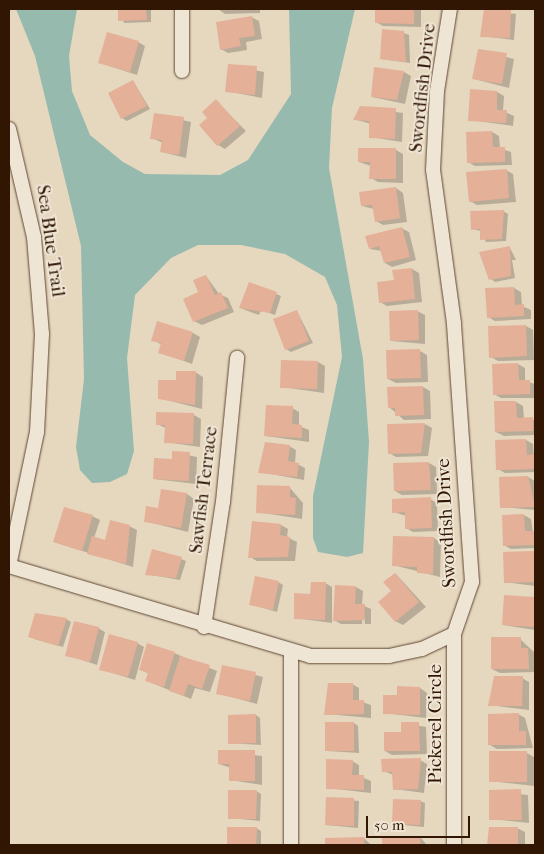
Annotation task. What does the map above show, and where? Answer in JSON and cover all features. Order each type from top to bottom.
[{"type":"street","points":[[182,9],[182,71]]},
{"type":"street","name":"Swordfish Drive","points":[[450,9],[437,90],[433,170],[453,308],[472,582],[454,634]]},
{"type":"street","name":"Sea Blue Trail","points":[[9,129],[34,237],[42,334],[37,432],[9,566]]},
{"type":"street","name":"Sawfish Terrace","points":[[204,626],[223,502],[237,358]]},
{"type":"street","points":[[9,566],[291,653],[389,656],[422,649],[454,634]]},
{"type":"street","name":"Pickerel Circle","points":[[454,634],[454,845]]},
{"type":"street","points":[[291,653],[291,845]]},
{"type":"water","points":[[16,9],[77,9],[69,56],[72,91],[90,135],[123,162],[145,174],[220,175],[248,160],[291,94],[289,9],[355,9],[332,108],[329,168],[363,359],[369,442],[363,553],[347,557],[318,552],[313,538],[313,496],[342,357],[337,305],[325,277],[285,254],[241,245],[198,245],[171,258],[135,295],[127,358],[134,451],[127,474],[110,482],[92,483],[80,470],[76,447],[84,379],[81,246],[35,56]]},
{"type":"building","points":[[118,9],[146,9],[147,20],[118,21]]},
{"type":"building","points":[[375,9],[414,9],[414,24],[375,23]]},
{"type":"building","points":[[484,9],[511,10],[510,38],[480,37]]},
{"type":"building","points":[[252,16],[255,36],[239,38],[241,46],[220,50],[216,22]]},
{"type":"building","points":[[382,29],[404,31],[406,62],[380,59]]},
{"type":"building","points":[[107,32],[139,41],[130,72],[98,63]]},
{"type":"building","points":[[478,49],[507,53],[502,84],[472,79]]},
{"type":"building","points":[[228,64],[257,66],[255,95],[225,92]]},
{"type":"building","points":[[374,67],[404,71],[397,100],[371,97]]},
{"type":"building","points":[[133,80],[147,106],[121,119],[108,93]]},
{"type":"building","points":[[470,89],[497,91],[497,110],[507,110],[506,123],[468,121]]},
{"type":"building","points":[[216,99],[240,126],[217,146],[199,125],[207,118],[202,112]]},
{"type":"building","points":[[360,106],[396,108],[395,139],[369,138],[369,121],[353,120]]},
{"type":"building","points":[[154,113],[184,117],[179,155],[160,152],[162,140],[150,139]]},
{"type":"building","points":[[492,131],[493,147],[505,147],[505,162],[467,163],[466,132]]},
{"type":"building","points":[[358,148],[396,148],[396,179],[369,179],[370,162],[358,162]]},
{"type":"building","points":[[507,169],[509,198],[469,202],[466,172]]},
{"type":"building","points":[[396,187],[400,218],[375,222],[372,205],[361,206],[359,192]]},
{"type":"building","points":[[504,210],[502,239],[480,240],[480,229],[471,230],[470,211]]},
{"type":"building","points":[[402,227],[410,257],[384,263],[379,246],[369,249],[365,236]]},
{"type":"building","points":[[510,246],[511,276],[489,280],[479,252]]},
{"type":"building","points":[[412,268],[415,299],[379,303],[377,282],[394,280],[392,270]]},
{"type":"building","points":[[206,275],[215,295],[221,292],[228,308],[193,322],[183,299],[198,292],[193,280]]},
{"type":"building","points":[[249,282],[277,292],[270,313],[239,308]]},
{"type":"building","points":[[514,287],[515,305],[524,304],[524,316],[487,318],[485,288]]},
{"type":"building","points":[[297,310],[309,341],[285,350],[273,319]]},
{"type":"building","points":[[418,310],[419,340],[390,341],[389,311]]},
{"type":"building","points":[[157,321],[193,332],[184,361],[158,353],[161,343],[151,341]]},
{"type":"building","points":[[526,325],[527,356],[489,358],[488,326]]},
{"type":"building","points":[[420,349],[421,378],[387,379],[386,350]]},
{"type":"building","points":[[281,360],[318,361],[317,389],[280,388]]},
{"type":"building","points":[[518,363],[519,380],[530,380],[530,394],[493,395],[492,364]]},
{"type":"building","points":[[176,371],[196,371],[195,405],[158,399],[158,380],[176,380]]},
{"type":"building","points":[[423,386],[424,415],[395,416],[395,408],[388,408],[387,387]]},
{"type":"building","points":[[494,401],[516,401],[517,418],[533,417],[533,431],[495,432]]},
{"type":"building","points":[[266,405],[293,406],[292,424],[302,425],[302,438],[264,436]]},
{"type":"building","points":[[156,412],[194,413],[193,444],[164,443],[165,425],[156,425]]},
{"type":"building","points":[[425,423],[421,453],[388,454],[387,424]]},
{"type":"building","points":[[526,439],[527,455],[534,454],[534,469],[496,470],[495,440]]},
{"type":"building","points":[[265,442],[290,445],[288,461],[299,463],[297,477],[258,473]]},
{"type":"building","points":[[172,451],[190,452],[189,481],[153,479],[154,458],[172,459]]},
{"type":"building","points":[[429,462],[431,490],[394,491],[393,463]]},
{"type":"building","points":[[528,476],[535,507],[500,508],[499,477]]},
{"type":"building","points":[[257,485],[290,486],[290,497],[296,498],[295,515],[256,513]]},
{"type":"building","points":[[161,489],[187,493],[181,528],[144,522],[146,506],[158,508]]},
{"type":"building","points":[[431,497],[432,528],[405,529],[405,512],[392,513],[392,499]]},
{"type":"building","points":[[64,507],[93,515],[82,551],[53,542]]},
{"type":"building","points":[[524,514],[525,531],[535,531],[535,545],[503,546],[502,515]]},
{"type":"building","points":[[110,520],[130,525],[126,564],[87,554],[92,536],[105,540]]},
{"type":"building","points":[[252,521],[281,524],[280,535],[290,537],[288,557],[248,558]]},
{"type":"building","points":[[393,536],[434,537],[433,574],[417,573],[417,567],[392,566]]},
{"type":"building","points":[[152,549],[182,557],[176,578],[145,575]]},
{"type":"building","points":[[535,551],[535,582],[504,583],[503,552]]},
{"type":"building","points":[[395,573],[419,602],[395,622],[378,602],[391,591],[383,582]]},
{"type":"building","points":[[255,576],[279,581],[273,610],[249,605]]},
{"type":"building","points":[[311,582],[326,582],[325,620],[294,619],[294,593],[310,594]]},
{"type":"building","points":[[335,585],[356,586],[355,604],[365,604],[364,620],[333,621]]},
{"type":"building","points":[[504,595],[535,597],[534,627],[502,625]]},
{"type":"building","points":[[35,613],[67,618],[58,646],[28,637]]},
{"type":"building","points":[[74,621],[99,627],[90,662],[65,656]]},
{"type":"building","points":[[109,634],[138,642],[128,677],[99,670]]},
{"type":"building","points":[[491,637],[521,637],[521,648],[528,648],[529,669],[491,669]]},
{"type":"building","points":[[147,643],[175,652],[164,687],[145,681],[148,673],[139,670]]},
{"type":"building","points":[[180,656],[210,665],[202,689],[188,684],[184,696],[169,691]]},
{"type":"building","points":[[222,665],[256,672],[250,701],[216,694]]},
{"type":"building","points":[[494,676],[523,676],[522,706],[488,706]]},
{"type":"building","points":[[328,683],[353,683],[353,700],[364,700],[364,714],[324,715]]},
{"type":"building","points":[[397,686],[420,687],[420,715],[383,714],[383,695],[397,695]]},
{"type":"building","points":[[519,713],[519,731],[526,731],[526,745],[488,745],[488,714]]},
{"type":"building","points":[[256,714],[256,743],[228,744],[228,715]]},
{"type":"building","points":[[325,722],[354,722],[354,751],[325,751]]},
{"type":"building","points":[[401,722],[419,722],[420,751],[384,751],[384,732],[401,732]]},
{"type":"building","points":[[218,750],[255,750],[255,781],[229,781],[229,764],[218,764]]},
{"type":"building","points":[[489,751],[527,751],[527,782],[489,782]]},
{"type":"building","points":[[421,758],[418,789],[393,790],[392,772],[382,772],[381,759]]},
{"type":"building","points":[[326,759],[353,760],[352,775],[364,775],[364,790],[326,789]]},
{"type":"building","points":[[521,789],[522,820],[489,820],[489,790]]},
{"type":"building","points":[[228,790],[257,790],[256,819],[228,819]]},
{"type":"building","points":[[326,797],[354,798],[354,826],[325,825]]},
{"type":"building","points":[[393,799],[421,800],[420,825],[392,824]]},
{"type":"building","points":[[227,827],[257,827],[256,845],[227,845]]},
{"type":"building","points":[[489,827],[518,827],[518,845],[487,845]]},
{"type":"building","points":[[382,836],[420,836],[420,845],[382,845]]},
{"type":"building","points":[[364,837],[364,845],[325,845],[325,838]]}]
